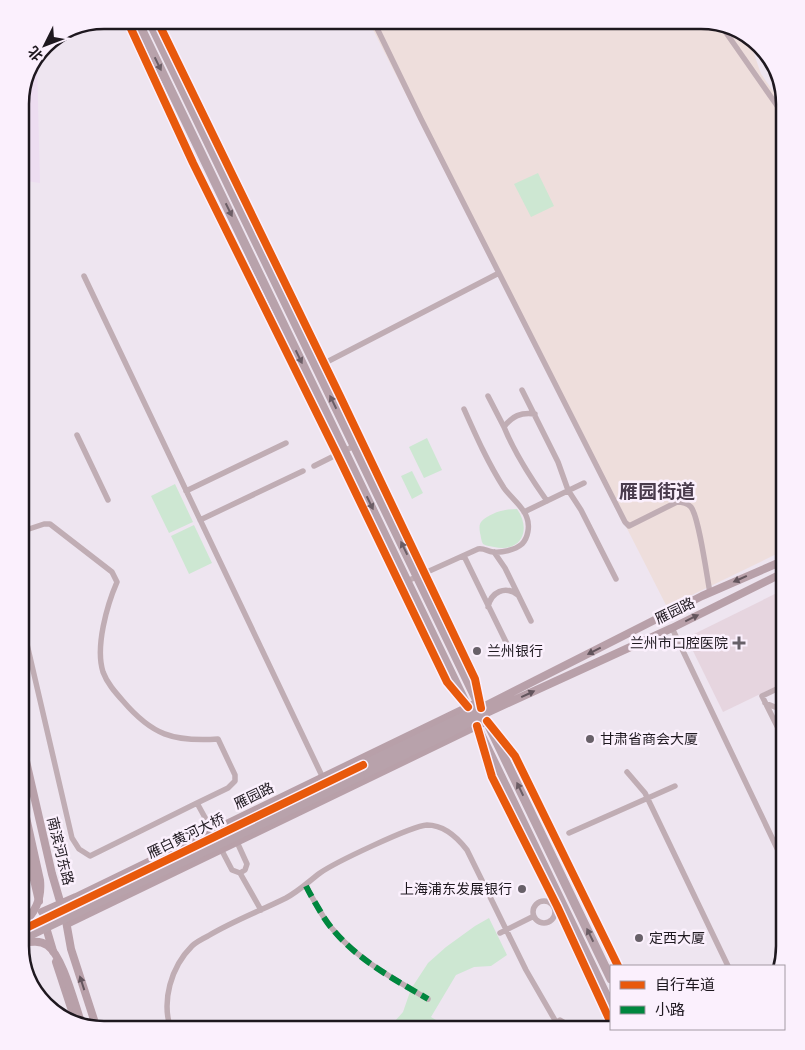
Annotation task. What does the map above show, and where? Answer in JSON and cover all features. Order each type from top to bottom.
[{"type":"main road","points":[[141,29],[307,373],[341,453],[403,583],[472,716],[558,905],[610,1004]]},
{"type":"main road","points":[[154,29],[421,575],[483,711],[610,977]]},
{"type":"main road","name":"雁园路","points":[[42,912],[323,778],[483,711],[710,593],[776,564]]},
{"type":"main road","name":"雁园路","points":[[363,765],[672,628],[776,576]]},
{"type":"main road","name":"雁园路","points":[[360,776],[449,733],[472,716]]},
{"type":"main road","name":"雁园路","points":[[68,924],[237,842],[472,716]]},
{"type":"main road","name":"雁白黄河大桥","points":[[29,925],[363,765]]},
{"type":"main road","name":"南滨河东路","points":[[29,774],[52,874],[68,924],[71,949],[94,1021]]},
{"type":"main road","name":"雁白黄河大桥","points":[[29,938],[360,776]]},
{"type":"main road","points":[[29,830],[41,893],[36,908],[29,917]]},
{"type":"main road","points":[[29,862],[42,912],[74,1015]]},
{"type":"main road","points":[[29,942],[46,944],[52,950],[63,970],[79,1017]]},
{"type":"street","points":[[131,29],[192,163],[341,453]]},
{"type":"street","points":[[161,29],[320,365]]},
{"type":"street","points":[[377,29],[624,522],[629,526],[677,502],[690,506],[695,514],[710,593]]},
{"type":"street","points":[[726,33],[776,104]]},
{"type":"street","points":[[307,373],[499,274]]},
{"type":"street","points":[[84,276],[323,778]]},
{"type":"street","points":[[522,390],[558,462],[568,490],[581,510],[616,579]]},
{"type":"street","points":[[488,396],[512,447],[532,480],[548,500]]},
{"type":"street","points":[[403,583],[482,548],[494,552],[505,552],[516,548],[525,541],[527,536],[528,524],[524,512],[505,490],[490,464],[464,409]]},
{"type":"street","points":[[504,427],[520,414],[535,414]]},
{"type":"street","points":[[77,435],[108,500]]},
{"type":"street","points":[[186,491],[286,443]]},
{"type":"street","points":[[314,466],[358,444]]},
{"type":"street","points":[[200,520],[303,471]]},
{"type":"street","points":[[524,512],[584,483]]},
{"type":"street","points":[[29,529],[50,524],[112,572],[117,582],[111,595],[105,620],[101,650],[103,672],[112,689],[147,726],[183,740],[218,739],[235,774],[235,782],[228,788],[90,856],[79,849],[72,838],[29,653]]},
{"type":"street","points":[[494,552],[505,568],[530,621]]},
{"type":"street","points":[[464,556],[507,644]]},
{"type":"street","points":[[488,607],[493,596],[502,590],[508,590],[519,595]]},
{"type":"street","points":[[672,628],[776,846]]},
{"type":"street","points":[[776,689],[762,696],[776,724]]},
{"type":"street","points":[[765,703],[776,707]]},
{"type":"street","points":[[483,711],[515,756],[618,965]]},
{"type":"street","points":[[627,772],[647,798],[728,965]]},
{"type":"street","points":[[569,833],[675,786]]},
{"type":"street","points":[[198,803],[232,870],[240,873],[261,910]]},
{"type":"street","points":[[168,1021],[167,1001],[174,972],[183,956],[193,944],[225,925],[286,898],[306,886],[320,873],[425,825],[439,827],[453,834],[467,850],[531,978],[555,1021]]},
{"type":"street","points":[[237,842],[248,864],[245,870],[240,873]]},
{"type":"street","points":[[306,886],[324,917],[348,945],[382,971],[428,999]]},
{"type":"street","points":[[558,905],[555,916],[549,922],[540,922],[534,916],[534,908],[540,901],[548,901],[558,905],[573,899]]},
{"type":"street","points":[[558,905],[610,1021]]},
{"type":"street","points":[[500,933],[534,916]]},
{"type":"shaded area","points":[[373,29],[716,30],[739,39],[753,50],[761,74],[776,95],[776,554],[667,607]]},
{"type":"shaded area","points":[[37,70],[40,183],[29,181],[29,99],[31,84]]},
{"type":"shaded area","name":"兰州市口腔医院","points":[[776,593],[776,686],[723,712],[693,651],[694,634]]},
{"type":"green space","points":[[538,173],[554,206],[531,217],[514,184]]},
{"type":"green space","points":[[427,438],[442,470],[424,478],[409,447]]},
{"type":"green space","points":[[412,471],[423,493],[412,499],[401,476]]},
{"type":"green space","points":[[175,484],[193,522],[169,533],[151,496]]},
{"type":"green space","points":[[517,509],[524,525],[521,538],[517,543],[511,547],[503,548],[483,544],[480,528],[482,520],[500,511]]},
{"type":"green space","points":[[194,525],[212,563],[189,574],[171,536]]},
{"type":"green space","points":[[489,918],[507,955],[491,966],[474,967],[456,975],[431,1017],[437,1021],[395,1021],[403,1012],[411,989],[428,963],[475,926]]},
{"type":"marked path","points":[[306,886],[323,916],[344,942],[370,964],[428,999]]},
{"type":"cycle path","points":[[131,29],[193,163],[447,682],[468,707]]},
{"type":"cycle path","points":[[161,29],[475,679],[481,708]]},
{"type":"cycle path","points":[[487,721],[515,756],[618,965]]},
{"type":"cycle path","points":[[477,726],[492,777],[557,906],[610,1021]]},
{"type":"cycle path","points":[[29,927],[363,765]]},
{"type":"place","name":"兰州市口腔医院","points":[[739,643]]},
{"type":"place","name":"兰州银行","points":[[477,651]]},
{"type":"place","name":"甘肃省商会大厦","points":[[590,739]]},
{"type":"place","name":"上海浦东发展银行","points":[[522,889]]},
{"type":"place","name":"定西大厦","points":[[639,938]]},
{"type":"district","name":"雁园街道","points":[[657,491]]}]
